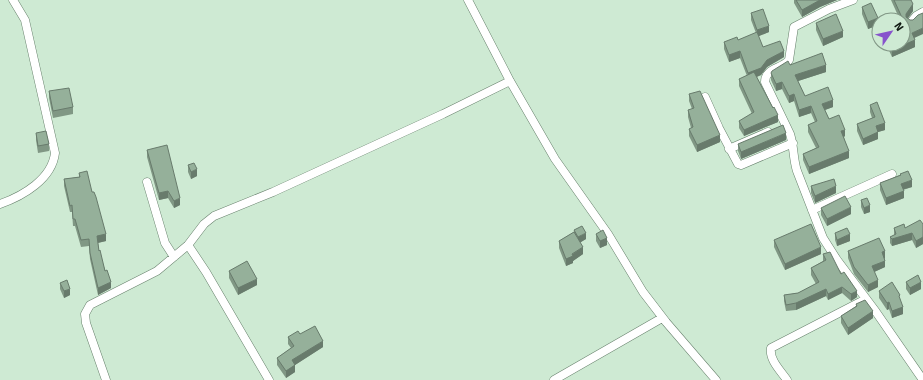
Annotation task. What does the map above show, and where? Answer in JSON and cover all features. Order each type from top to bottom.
[{"type":"street","points":[[0,204],[18,196],[45,175],[54,162],[55,153],[25,20],[13,0]]},
{"type":"street","points":[[468,0],[510,81],[555,159],[608,234],[643,292],[662,318],[716,380]]},
{"type":"street","points":[[853,0],[829,9],[794,27],[789,60],[765,76],[765,82],[793,143],[793,160],[823,238],[922,380]]},
{"type":"street","points":[[911,22],[916,16],[923,12]]},
{"type":"street","points":[[106,380],[88,332],[85,314],[95,302],[118,293],[157,271],[188,245],[200,227],[214,216],[280,189],[443,114],[510,81]]},
{"type":"street","points":[[705,97],[735,161],[741,165],[793,143]]},
{"type":"street","points":[[729,149],[785,125]]},
{"type":"street","points":[[812,210],[892,174]]},
{"type":"street","points":[[147,182],[165,244],[174,257]]},
{"type":"street","points":[[188,245],[206,272],[269,380]]},
{"type":"street","points":[[787,380],[770,353],[771,348],[866,299]]},
{"type":"street","points":[[554,380],[662,318]]},
{"type":"building","points":[[796,0],[820,0],[802,10]]},
{"type":"building","points":[[894,0],[911,0],[913,4],[907,12],[899,12]]},
{"type":"building","points":[[871,3],[875,12],[871,12],[871,21],[868,22],[862,7]]},
{"type":"building","points":[[763,9],[769,26],[757,30],[751,13]]},
{"type":"building","points":[[923,13],[923,28],[912,33],[915,40],[911,42],[911,20]]},
{"type":"building","points":[[836,14],[843,31],[823,39],[816,23]]},
{"type":"building","points":[[757,32],[763,47],[780,41],[784,51],[767,60],[761,68],[748,73],[740,51],[729,55],[724,42],[737,37],[738,40]]},
{"type":"building","points":[[822,53],[826,65],[795,75],[805,96],[828,87],[833,100],[822,104],[829,119],[839,115],[845,130],[841,131],[849,151],[809,167],[803,154],[819,147],[808,125],[817,121],[811,106],[799,110],[794,94],[789,96],[782,82],[776,84],[771,73],[788,61],[790,65]]},
{"type":"building","points":[[754,72],[778,115],[744,130],[739,121],[754,112],[739,79]]},
{"type":"building","points":[[69,88],[73,107],[53,111],[49,91]]},
{"type":"building","points":[[700,91],[720,135],[697,145],[689,129],[693,127],[688,110],[694,108],[689,94]]},
{"type":"building","points":[[877,102],[885,123],[876,126],[878,132],[863,139],[857,124],[875,117],[870,105]]},
{"type":"building","points":[[783,125],[786,133],[741,152],[738,144]]},
{"type":"building","points":[[46,131],[49,144],[38,146],[36,133]]},
{"type":"building","points":[[167,145],[180,198],[174,201],[168,191],[159,193],[147,150]]},
{"type":"building","points":[[194,163],[197,169],[191,172],[188,165]]},
{"type":"building","points":[[87,171],[92,192],[94,192],[96,197],[106,234],[97,236],[99,251],[100,250],[105,271],[107,270],[111,282],[98,288],[90,253],[89,239],[81,240],[75,219],[73,219],[72,205],[70,206],[64,179],[80,177],[79,173]]},
{"type":"building","points":[[908,171],[912,180],[901,184],[904,191],[886,198],[880,183]]},
{"type":"building","points":[[834,179],[836,186],[815,196],[811,186]]},
{"type":"building","points":[[845,196],[851,207],[827,219],[821,208]]},
{"type":"building","points":[[867,198],[870,205],[864,208],[861,200]]},
{"type":"building","points":[[920,220],[923,224],[923,237],[916,241],[912,233],[892,239],[890,237],[896,234],[894,228],[904,224],[905,228]]},
{"type":"building","points":[[811,224],[821,247],[785,264],[774,240]]},
{"type":"building","points":[[582,226],[586,233],[578,237],[574,230]]},
{"type":"building","points":[[847,228],[850,234],[837,240],[835,233]]},
{"type":"building","points":[[603,230],[607,238],[600,241],[596,234]]},
{"type":"building","points":[[574,232],[583,247],[572,254],[573,256],[566,259],[559,241]]},
{"type":"building","points":[[879,238],[885,251],[882,252],[885,261],[872,266],[878,280],[868,285],[854,267],[848,251]]},
{"type":"building","points":[[830,252],[841,274],[844,272],[857,291],[851,294],[842,287],[828,294],[826,289],[796,303],[786,305],[784,295],[798,293],[819,282],[811,268],[826,260],[823,254]]},
{"type":"building","points":[[247,261],[257,279],[238,288],[229,271]]},
{"type":"building","points":[[918,275],[921,282],[910,288],[906,282]]},
{"type":"building","points":[[67,280],[70,289],[64,291],[60,283]]},
{"type":"building","points":[[892,282],[900,295],[899,296],[903,307],[892,311],[889,302],[887,303],[879,291]]},
{"type":"building","points":[[865,300],[873,311],[848,328],[841,316],[857,306],[856,304]]},
{"type":"building","points":[[315,326],[323,341],[292,360],[295,365],[286,371],[277,358],[294,346],[288,337],[298,331],[300,334]]}]
